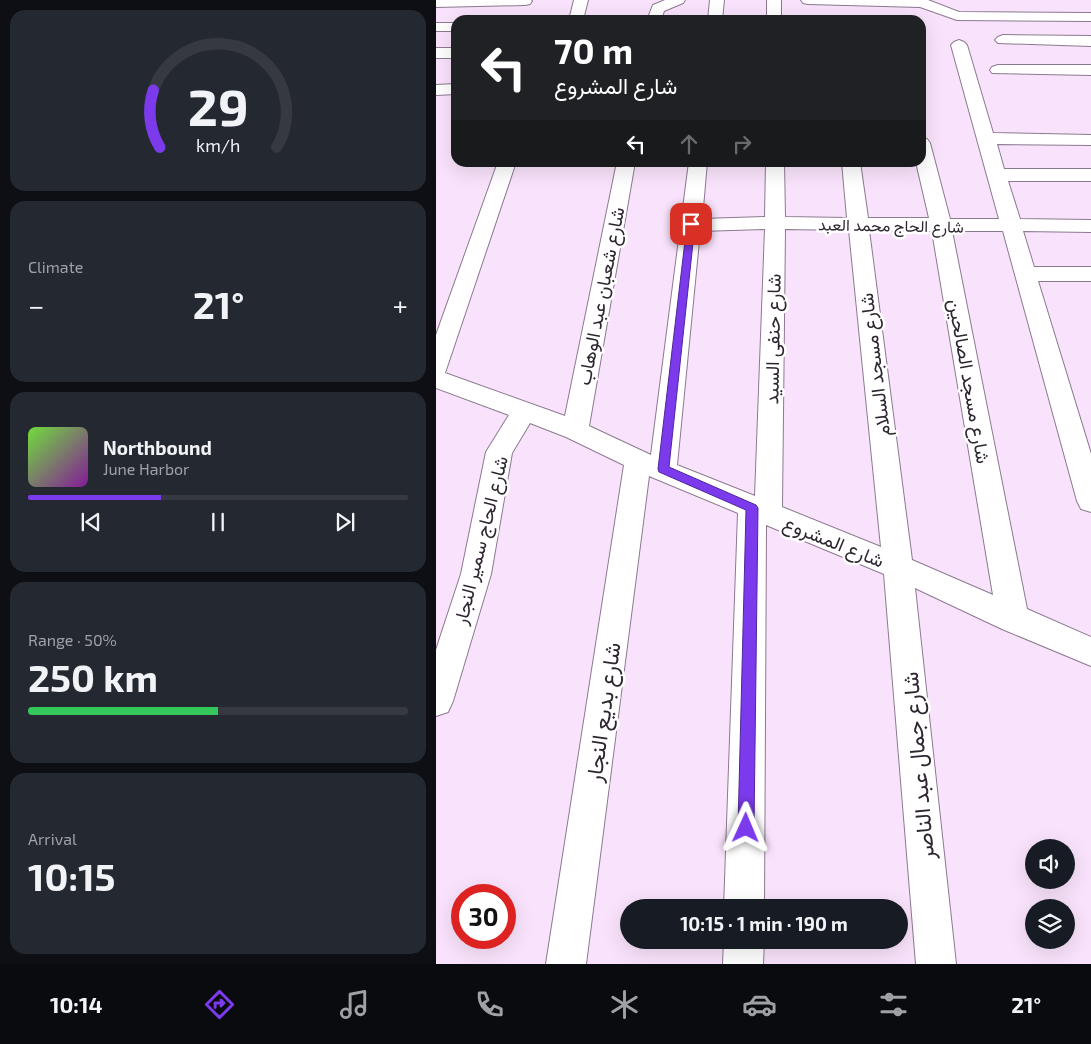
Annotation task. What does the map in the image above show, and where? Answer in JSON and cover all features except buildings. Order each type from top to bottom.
[{"type":"street","points":[[577,15],[581,0]]},
{"type":"street","points":[[656,15],[658,8],[678,0]]},
{"type":"street","points":[[716,15],[717,0]]},
{"type":"street","points":[[774,0],[774,15]]},
{"type":"street","points":[[808,0],[835,5],[919,2],[932,5],[957,16],[1089,17]]},
{"type":"street","points":[[1009,0],[1020,17]]},
{"type":"street","points":[[1074,0],[1089,17]]},
{"type":"street","points":[[886,2],[889,15]]},
{"type":"street","points":[[436,3],[523,5]]},
{"type":"street","points":[[436,27],[451,27]]},
{"type":"street","points":[[1003,40],[1091,41]]},
{"type":"street","points":[[959,45],[1025,274],[1080,426],[1091,501]]},
{"type":"street","points":[[436,54],[451,53]]},
{"type":"street","points":[[998,70],[1091,70]]},
{"type":"street","points":[[436,90],[451,89]]},
{"type":"street","points":[[986,138],[1091,140]]},
{"type":"street","name":"شارع مسجد الصالحين","points":[[926,164],[941,225],[1013,619]]},
{"type":"street","points":[[436,369],[505,167]]},
{"type":"street","name":"شارع شعبان عبد الوهاب","points":[[575,430],[625,167]]},
{"type":"street","name":"شارع بديع النجار","points":[[566,964],[691,224],[697,167]]},
{"type":"street","name":"شارع حنفى السيد","points":[[744,899],[760,511],[775,223],[775,167]]},
{"type":"street","name":"شارع مسجد السلام","points":[[852,167],[898,567]]},
{"type":"street","points":[[997,175],[1091,175]]},
{"type":"street","name":"شارع الحاج محمد العبد","points":[[691,224],[1091,226]]},
{"type":"street","points":[[1025,274],[1091,274]]},
{"type":"street","name":"شارع المشروع","points":[[436,378],[575,430],[651,465],[898,567],[1091,652]]},
{"type":"street","name":"شارع الحاج سمير النجار","points":[[436,701],[476,574],[499,452],[525,411]]},
{"type":"street","name":"شارع جمال عبد الناصر","points":[[898,567],[936,964]]},
{"type":"street","points":[[743,964],[744,949]]},
{"type":"route","points":[[691,224],[663,469],[752,508],[746,828]]}]
